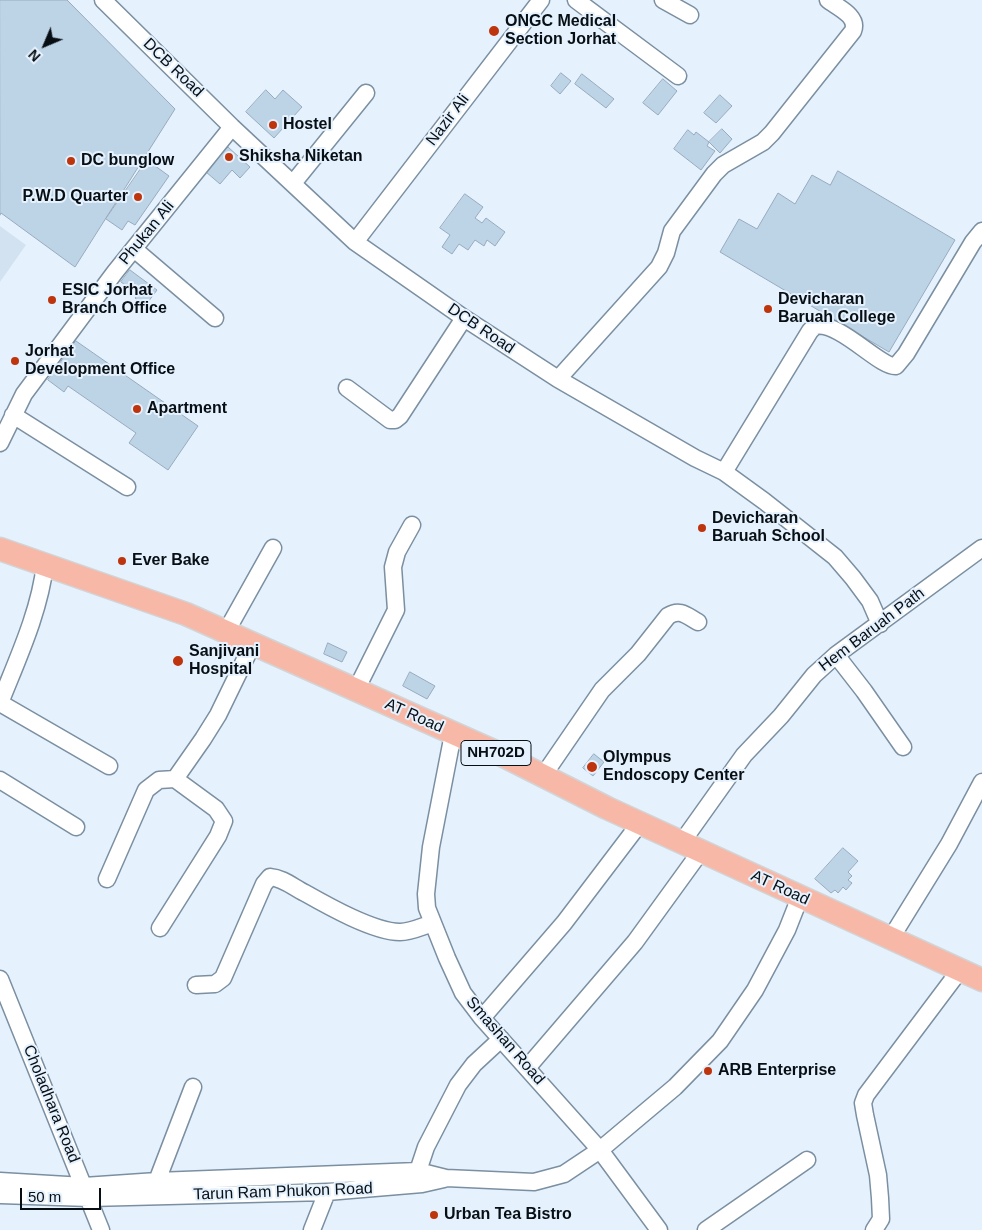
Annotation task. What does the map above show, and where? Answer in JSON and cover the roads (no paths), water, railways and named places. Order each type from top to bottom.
[{"type":"highway","name":"AT Road","points":[[0,549],[186,614],[253,643],[982,980]]},
{"type":"street","name":"DCB Road","points":[[102,0],[232,127],[294,182],[355,242],[464,318],[558,379],[695,458],[724,472],[764,501],[835,557],[870,601],[880,624]]},
{"type":"street","name":"Nazir Ali","points":[[355,242],[541,0]]},
{"type":"street","points":[[576,0],[678,76]]},
{"type":"street","points":[[663,0],[690,15]]},
{"type":"street","points":[[558,379],[659,267],[666,253],[672,231],[714,174],[724,165],[763,142],[772,133],[853,30],[855,25],[853,20],[828,0]]},
{"type":"street","points":[[294,182],[366,93]]},
{"type":"street","name":"Phukan Ali","points":[[0,442],[24,394],[134,249],[232,127]]},
{"type":"street","points":[[724,472],[810,331],[815,326],[828,326],[860,344],[888,365],[896,366],[906,354],[973,242],[982,231]]},
{"type":"street","points":[[134,249],[215,318]]},
{"type":"street","points":[[347,388],[390,420],[395,420],[400,416],[422,384],[464,318]]},
{"type":"street","points":[[13,415],[127,487]]},
{"type":"street","points":[[356,690],[396,610],[393,567],[397,552],[412,525]]},
{"type":"street","points":[[226,632],[273,548]]},
{"type":"street","name":"Hem Baruah Path","points":[[527,1068],[635,942],[744,755],[781,716],[814,674],[836,655],[982,548]]},
{"type":"street","points":[[46,564],[43,584],[0,703],[109,766]]},
{"type":"street","points":[[543,776],[602,690],[638,654],[668,616],[674,612],[681,612],[698,622]]},
{"type":"street","points":[[175,778],[218,715],[253,643]]},
{"type":"street","points":[[836,655],[903,747]]},
{"type":"street","name":"Smashan Road","points":[[453,734],[431,848],[427,885],[427,908],[433,923],[463,993],[482,1018],[600,1150],[658,1230]]},
{"type":"street","points":[[107,879],[146,790],[159,780],[175,778],[216,809],[224,821],[218,836],[160,928]]},
{"type":"street","points":[[0,780],[76,827]]},
{"type":"street","points":[[891,938],[949,844],[982,782]]},
{"type":"street","points":[[482,1018],[564,923],[640,822]]},
{"type":"street","points":[[196,985],[215,984],[222,978],[264,884],[270,877],[284,880],[307,894],[367,924],[382,929],[399,932],[409,931],[433,923]]},
{"type":"street","name":"Tarun Ram Phukon Road","points":[[0,1181],[87,1192],[157,1181],[418,1171],[446,1178],[534,1182],[564,1174],[600,1150],[676,1087],[720,1041],[755,990],[787,930],[800,897]]},
{"type":"street","points":[[879,1226],[878,1175],[863,1103],[866,1095],[960,970]]},
{"type":"street","name":"Choladhara Road","points":[[0,979],[101,1230]]},
{"type":"street","points":[[418,1171],[426,1147],[458,1085],[474,1064],[501,1039]]},
{"type":"street","points":[[157,1181],[193,1087]]},
{"type":"street","points":[[706,1230],[807,1160]]},
{"type":"street","name":"Tarun Ram Phukon Road","points":[[0,1195],[87,1192],[326,1192],[422,1184],[446,1178]]},
{"type":"street","points":[[312,1230],[326,1192]]},
{"type":"place","name":"ONGC Medical Section Jorhat","points":[[494,31]]},
{"type":"place","name":"Hostel","points":[[273,125]]},
{"type":"place","name":"Shiksha Niketan","points":[[229,157]]},
{"type":"place","name":"DC bunglow","points":[[71,161]]},
{"type":"place","name":"P.W.D Quarter","points":[[138,197]]},
{"type":"place","name":"ESIC Jorhat Branch Office","points":[[52,300]]},
{"type":"place","name":"Devicharan Baruah College","points":[[768,309]]},
{"type":"place","name":"Jorhat Development Office","points":[[15,361]]},
{"type":"place","name":"Apartment","points":[[137,409]]},
{"type":"place","name":"Devicharan Baruah School","points":[[702,528]]},
{"type":"place","name":"Ever Bake","points":[[122,561]]},
{"type":"place","name":"Sanjivani Hospital","points":[[178,661]]},
{"type":"place","name":"Olympus Endoscopy Center","points":[[592,767]]},
{"type":"place","name":"ARB Enterprise","points":[[708,1071]]},
{"type":"place","name":"Urban Tea Bistro","points":[[434,1215]]}]
